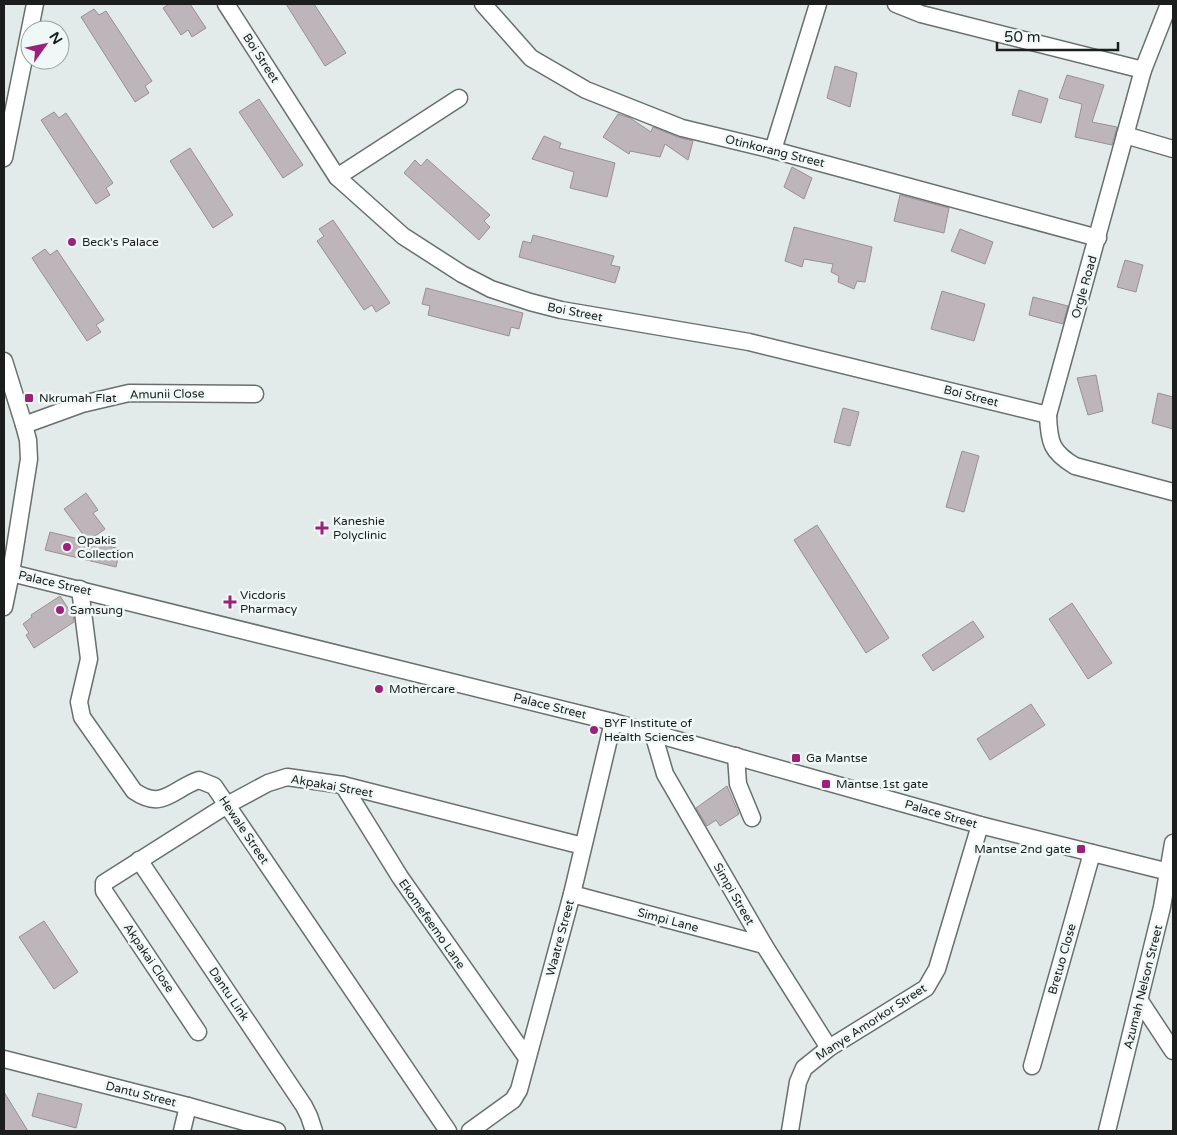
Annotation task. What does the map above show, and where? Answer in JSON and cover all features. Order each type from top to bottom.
[{"type":"street","name":"Boi Street","points":[[226,4],[337,177],[404,236],[462,274],[491,289],[561,310],[750,342],[1048,415]]},
{"type":"street","name":"Otinkorang Street","points":[[482,4],[531,58],[586,90],[682,128],[773,150],[1098,238]]},
{"type":"street","points":[[773,150],[818,4]]},
{"type":"street","points":[[896,4],[921,14],[1143,70]]},
{"type":"street","name":"Orgle Road","points":[[1169,4],[1143,70],[1048,415],[1051,444],[1056,452],[1075,466],[1173,492]]},
{"type":"street","points":[[4,158],[31,5]]},
{"type":"street","points":[[337,177],[459,98]]},
{"type":"street","points":[[1125,135],[1173,149]]},
{"type":"street","points":[[4,361],[8,390],[24,425],[28,440],[29,459],[4,607]]},
{"type":"street","name":"Amunii Close","points":[[24,425],[82,404],[129,393],[255,394]]},
{"type":"street","name":"Palace Street","points":[[11,573],[613,722],[980,825],[1171,873]]},
{"type":"street","name":"Hewale Street","points":[[80,589],[89,659],[79,702],[82,717],[134,791],[146,799],[158,800],[174,794],[188,784],[199,780],[214,786],[448,1131]]},
{"type":"street","name":"Waatre Street","points":[[470,1131],[515,1097],[519,1090],[572,894],[613,722]]},
{"type":"street","name":"Simpi Street","points":[[653,733],[665,774],[764,945],[829,1048]]},
{"type":"street","points":[[736,756],[738,784],[752,818]]},
{"type":"street","name":"Akpakai Street","points":[[104,883],[227,805],[268,783],[288,777],[343,785],[582,846]]},
{"type":"street","name":"Ekomefeemo Lane","points":[[343,785],[400,877],[527,1058]]},
{"type":"street","name":"Manye Amorkor Street","points":[[790,1131],[800,1074],[804,1068],[829,1048],[929,985],[937,969],[980,825]]},
{"type":"street","name":"Azumah Nelson Street","points":[[1107,1131],[1171,873],[1173,842]]},
{"type":"street","name":"Bretuo Close","points":[[1032,1066],[1092,853]]},
{"type":"street","name":"Dantu Link","points":[[139,860],[304,1106],[314,1131]]},
{"type":"street","name":"Akpakai Close","points":[[104,883],[104,890],[198,1032]]},
{"type":"street","name":"Simpi Lane","points":[[572,894],[764,945]]},
{"type":"street","points":[[1140,1001],[1173,1051]]},
{"type":"street","name":"Dantu Street","points":[[4,1059],[277,1131]]},
{"type":"street","points":[[182,1131],[188,1106]]},
{"type":"building","points":[[169,4],[190,4],[206,28],[192,37],[188,30],[181,35],[163,8]]},
{"type":"building","points":[[286,4],[314,4],[346,53],[325,66]]},
{"type":"building","points":[[94,9],[99,15],[106,11],[152,81],[145,86],[149,93],[135,102],[81,17]]},
{"type":"building","points":[[835,66],[857,73],[850,107],[827,98]]},
{"type":"building","points":[[1067,75],[1104,85],[1092,122],[1117,127],[1112,145],[1075,137],[1082,104],[1059,98]]},
{"type":"building","points":[[1019,90],[1048,99],[1041,123],[1012,115]]},
{"type":"building","points":[[259,99],[303,165],[283,178],[239,112]]},
{"type":"building","points":[[54,112],[59,118],[66,113],[113,183],[106,188],[110,195],[96,204],[41,120]]},
{"type":"building","points":[[618,114],[630,118],[651,132],[653,127],[693,141],[688,160],[665,144],[660,157],[630,151],[629,154],[603,137]]},
{"type":"building","points":[[544,136],[561,143],[559,148],[615,163],[607,197],[570,188],[574,172],[532,159]]},
{"type":"building","points":[[190,148],[233,215],[213,228],[170,161]]},
{"type":"building","points":[[427,159],[490,215],[484,221],[490,227],[479,240],[404,173],[415,160],[421,166]]},
{"type":"building","points":[[792,167],[812,178],[804,199],[784,187]]},
{"type":"building","points":[[900,195],[949,208],[944,233],[894,221]]},
{"type":"building","points":[[333,220],[390,303],[376,312],[372,305],[364,310],[317,241],[324,236],[319,229]]},
{"type":"building","points":[[794,227],[872,247],[865,282],[857,281],[854,289],[838,282],[839,276],[831,272],[833,264],[804,259],[802,267],[785,261]]},
{"type":"building","points":[[960,229],[993,242],[985,264],[951,251]]},
{"type":"building","points":[[533,235],[614,256],[611,265],[620,267],[615,283],[519,257],[523,241],[531,243]]},
{"type":"building","points":[[45,249],[50,255],[57,250],[104,320],[96,325],[101,332],[87,341],[32,258]]},
{"type":"building","points":[[1125,260],[1143,265],[1136,292],[1117,287]]},
{"type":"building","points":[[426,288],[523,313],[519,329],[511,327],[509,336],[428,315],[430,306],[422,304]]},
{"type":"building","points":[[942,291],[985,304],[974,341],[931,329]]},
{"type":"building","points":[[1033,297],[1068,306],[1063,324],[1029,315]]},
{"type":"building","points":[[1096,375],[1103,411],[1088,415],[1077,378]]},
{"type":"building","points":[[1158,393],[1173,397],[1173,429],[1152,423]]},
{"type":"building","points":[[843,408],[859,412],[850,446],[834,442]]},
{"type":"building","points":[[962,451],[979,456],[964,512],[946,507]]},
{"type":"building","points":[[86,493],[98,510],[93,513],[105,529],[88,541],[64,509]]},
{"type":"building","points":[[817,525],[889,638],[866,653],[794,540]]},
{"type":"building","points":[[50,532],[120,549],[116,567],[45,550]]},
{"type":"building","points":[[60,596],[73,616],[74,622],[34,648],[26,635],[29,633],[23,624],[32,617],[31,615]]},
{"type":"building","points":[[1072,603],[1112,663],[1088,679],[1049,619]]},
{"type":"building","points":[[973,621],[984,637],[933,671],[922,655]]},
{"type":"building","points":[[1031,704],[1045,725],[990,760],[977,739]]},
{"type":"building","points":[[727,786],[739,814],[720,826],[716,820],[707,826],[696,808]]},
{"type":"building","points":[[44,921],[78,972],[54,989],[19,937]]},
{"type":"building","points":[[4,1092],[28,1131],[4,1131]]},
{"type":"building","points":[[38,1093],[82,1104],[76,1128],[32,1116]]},
{"type":"place","name":"Beck's Palace","points":[[72,242]]},
{"type":"place","name":"Nkrumah Flat","points":[[29,398]]},
{"type":"place","name":"Kaneshie Polyclinic","points":[[322,528]]},
{"type":"place","name":"Opakis Collection","points":[[67,547]]},
{"type":"place","name":"Vicdoris Pharmacy","points":[[230,602]]},
{"type":"place","name":"Samsung","points":[[60,610]]},
{"type":"place","name":"Mothercare","points":[[379,689]]},
{"type":"place","name":"BYF Institute of Health Sciences","points":[[594,730]]},
{"type":"place","name":"Ga Mantse","points":[[796,758]]},
{"type":"place","name":"Mantse 1st gate","points":[[826,784]]},
{"type":"place","name":"Mantse 2nd gate","points":[[1081,849]]}]
